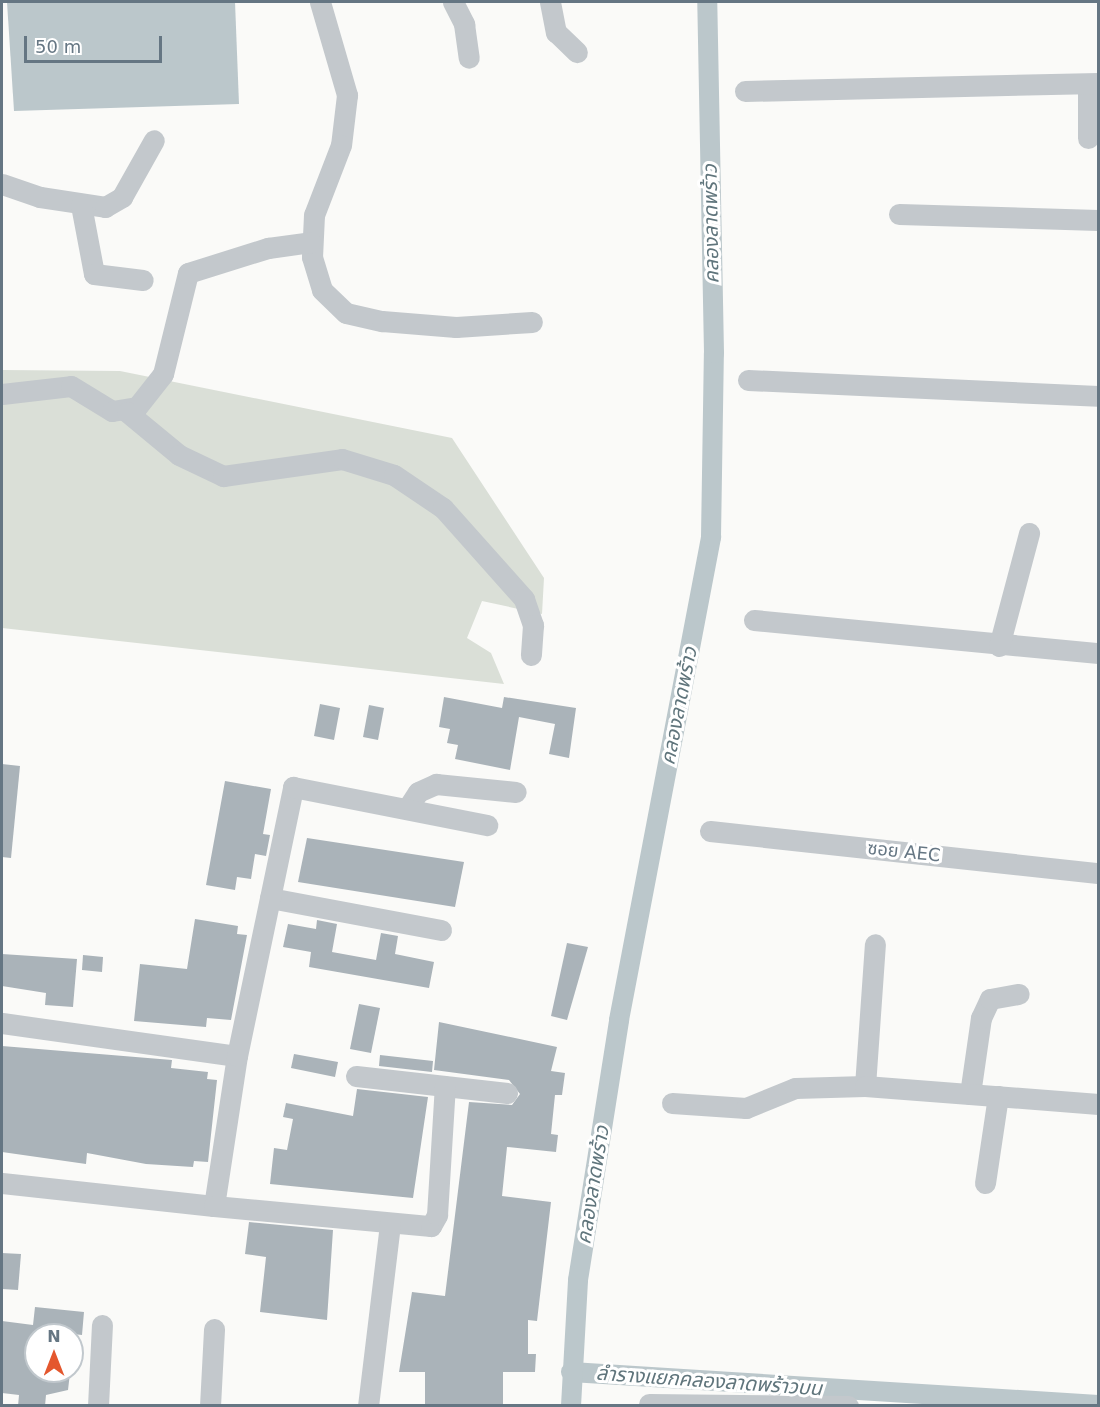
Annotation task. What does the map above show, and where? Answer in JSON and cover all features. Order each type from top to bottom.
[{"type":"street","points":[[320,2],[347,95],[347,118],[314,215],[311,242],[322,290],[346,313],[411,326],[532,322]]},
{"type":"street","points":[[453,2],[464,24],[469,58]]},
{"type":"street","points":[[550,2],[556,32],[577,52]]},
{"type":"street","points":[[745,91],[1093,83],[1088,138]]},
{"type":"street","points":[[2,184],[81,205],[105,207],[122,197],[154,140]]},
{"type":"street","points":[[81,205],[94,274],[143,280]]},
{"type":"street","points":[[899,214],[1098,220]]},
{"type":"street","points":[[127,412],[148,396],[163,374],[188,273],[268,248],[311,242]]},
{"type":"street","points":[[748,380],[1098,396]]},
{"type":"street","points":[[2,394],[71,386],[101,406],[127,412],[179,455],[224,476],[342,459],[394,475],[443,508],[524,599],[533,625],[531,655]]},
{"type":"street","points":[[999,645],[1029,533]]},
{"type":"street","points":[[754,620],[1098,653]]},
{"type":"street","points":[[407,809],[418,792],[436,784],[516,792]]},
{"type":"street","points":[[214,1206],[237,1056],[293,787],[487,825]]},
{"type":"street","name":"ซอย AEC","points":[[710,831],[1098,873]]},
{"type":"street","points":[[270,898],[441,930]]},
{"type":"street","points":[[865,1086],[875,944]]},
{"type":"street","points":[[970,1094],[981,1018],[990,999],[1019,994]]},
{"type":"street","points":[[2,1023],[237,1056]]},
{"type":"street","points":[[356,1076],[507,1093]]},
{"type":"street","points":[[2,1183],[425,1227],[436,1220],[445,1086]]},
{"type":"street","points":[[672,1103],[746,1108],[795,1088],[865,1086],[1098,1104]]},
{"type":"street","points":[[985,1183],[998,1096]]},
{"type":"street","points":[[368,1406],[390,1224]]},
{"type":"street","points":[[98,1406],[102,1325]]},
{"type":"street","points":[[210,1406],[214,1329]]},
{"type":"street","points":[[649,1404],[848,1406]]},
{"type":"shaded area","points":[[7,2],[235,2],[239,104],[14,111]]},
{"type":"shaded area","points":[[2,370],[120,371],[452,438],[544,578],[542,614],[482,601],[467,638],[491,653],[504,684],[2,628]]},
{"type":"building","points":[[444,697],[502,708],[504,697],[576,708],[569,758],[549,754],[555,724],[519,717],[510,770],[455,759],[458,745],[447,743],[450,729],[439,727]]},
{"type":"building","points":[[320,704],[340,708],[334,740],[314,736]]},
{"type":"building","points":[[369,705],[384,708],[378,740],[363,737]]},
{"type":"building","points":[[2,764],[20,766],[11,858],[2,857]]},
{"type":"building","points":[[225,781],[271,789],[263,834],[270,835],[266,856],[255,854],[251,879],[237,877],[235,890],[206,885]]},
{"type":"building","points":[[307,838],[464,862],[455,907],[298,882]]},
{"type":"building","points":[[195,919],[238,926],[237,934],[247,935],[231,1020],[207,1018],[206,1027],[134,1021],[140,964],[187,969]]},
{"type":"building","points":[[317,920],[337,924],[332,952],[376,960],[381,933],[398,936],[395,954],[434,962],[429,988],[309,967],[311,952],[283,947],[288,924],[316,929]]},
{"type":"building","points":[[567,943],[588,947],[567,1020],[551,1016]]},
{"type":"building","points":[[2,954],[77,959],[73,1007],[45,1005],[46,993],[2,986]]},
{"type":"building","points":[[83,955],[103,957],[102,972],[82,970]]},
{"type":"building","points":[[359,1004],[380,1008],[371,1053],[350,1049]]},
{"type":"building","points":[[439,1022],[557,1047],[551,1071],[565,1073],[562,1095],[555,1095],[551,1134],[558,1135],[556,1152],[507,1147],[502,1196],[551,1202],[537,1321],[528,1320],[528,1354],[536,1354],[535,1372],[503,1372],[503,1406],[425,1406],[425,1372],[399,1372],[412,1292],[445,1296],[469,1102],[512,1105],[520,1094],[509,1080],[434,1070]]},
{"type":"building","points":[[2,1046],[172,1060],[171,1068],[208,1072],[207,1079],[217,1080],[208,1162],[194,1161],[193,1167],[146,1164],[87,1153],[86,1164],[2,1152]]},
{"type":"building","points":[[294,1054],[338,1062],[335,1077],[291,1068]]},
{"type":"building","points":[[380,1055],[433,1061],[432,1072],[379,1066]]},
{"type":"building","points":[[357,1089],[428,1097],[413,1198],[270,1184],[274,1148],[287,1150],[293,1119],[283,1117],[286,1103],[353,1116]]},
{"type":"building","points":[[249,1222],[333,1230],[327,1320],[260,1312],[266,1257],[245,1254]]},
{"type":"building","points":[[2,1253],[21,1254],[18,1290],[2,1289]]},
{"type":"building","points":[[35,1307],[84,1312],[83,1323],[33,1323]]},
{"type":"building","points":[[2,1321],[24,1324],[24,1383],[69,1383],[68,1390],[46,1395],[45,1406],[18,1406],[19,1395],[2,1393]]},
{"type":"waterway","name":"คลองลาดพร้าว","points":[[571,1406],[578,1280],[619,1020],[711,537],[714,353],[707,2]]},
{"type":"waterway","name":"ลำรางแยกคลองลาดพร้าวบน","points":[[571,1372],[1098,1405]]}]
